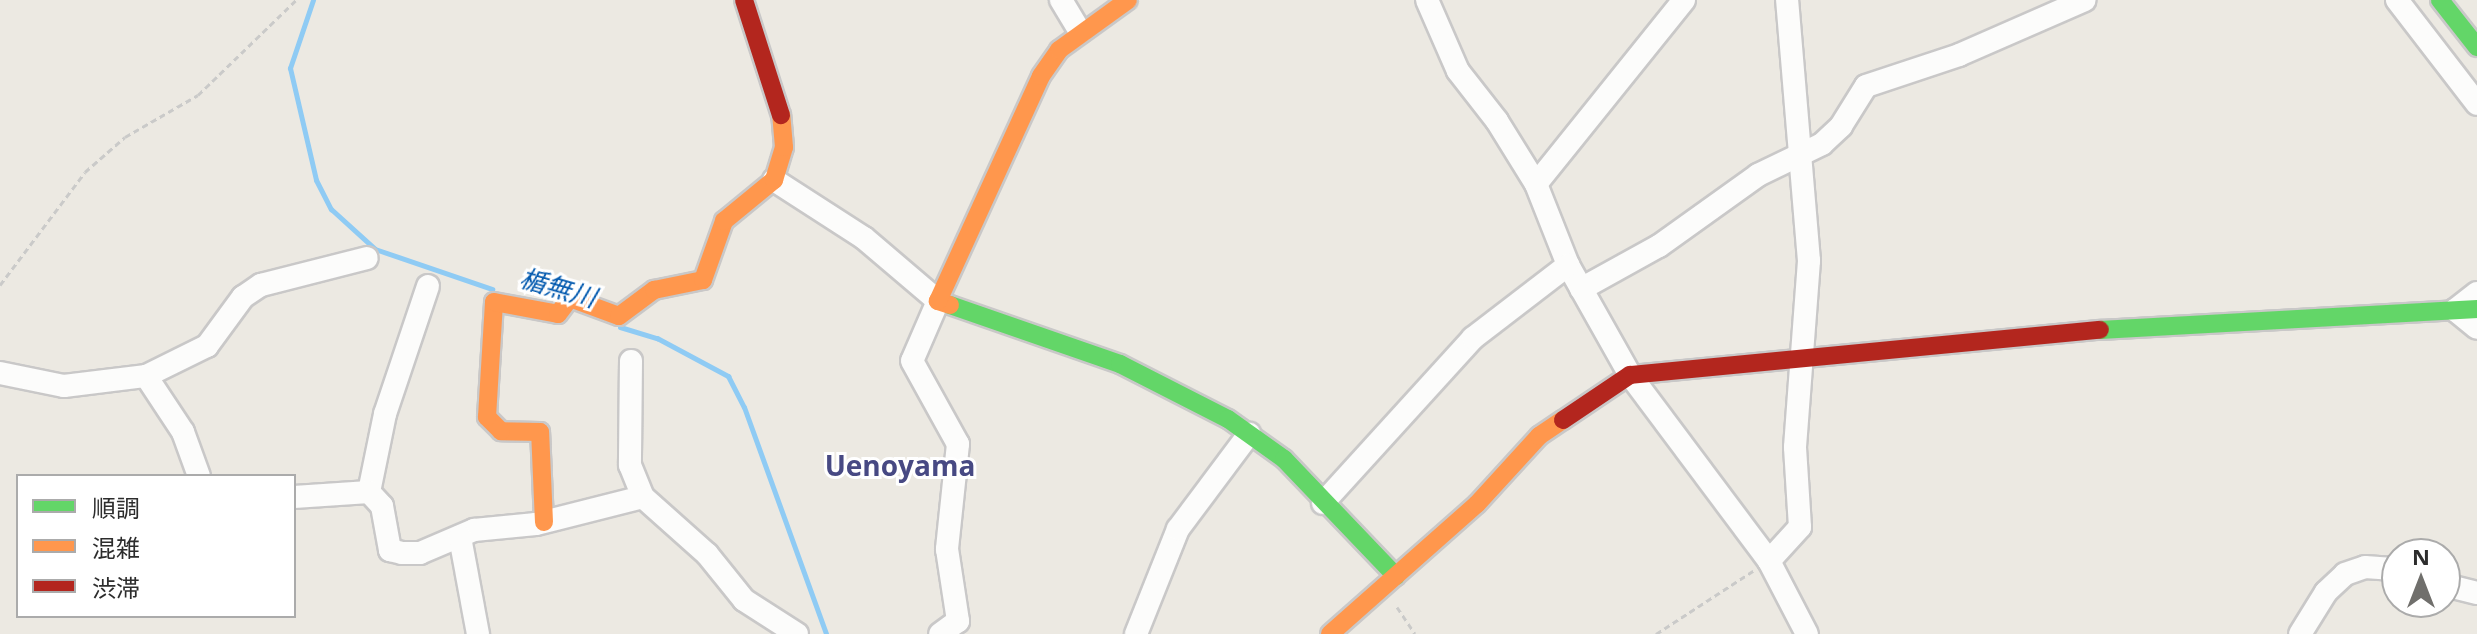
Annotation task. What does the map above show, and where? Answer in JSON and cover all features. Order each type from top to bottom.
[{"type":"main road","points":[[544,522],[540,432],[501,431],[487,417],[485,404],[494,302],[562,308],[570,298],[619,316],[654,290],[703,280],[724,221],[774,180],[784,127],[744,0]]},
{"type":"main road","points":[[1128,0],[1080,32],[1041,76],[938,301],[1120,364],[1249,434],[1284,459],[1390,581]]},
{"type":"main road","points":[[2440,0],[2477,47]]},
{"type":"main road","points":[[1330,634],[1477,504],[1539,436],[1630,375],[1800,355],[2186,323],[2466,310]]},
{"type":"street","points":[[1061,0],[1080,32]]},
{"type":"street","points":[[1427,0],[1458,71],[1497,121],[1536,184],[1568,265],[1630,375],[1769,561],[1807,634]]},
{"type":"street","points":[[1536,184],[1684,0]]},
{"type":"street","points":[[1769,561],[1800,527],[1795,447],[1809,261],[1803,156],[1796,133],[1787,0]]},
{"type":"street","points":[[1581,289],[1659,246],[1758,175],[1803,156],[1841,126],[1866,86],[1878,79],[1959,55],[2085,0]]},
{"type":"street","points":[[2397,0],[2477,104]]},
{"type":"street","points":[[774,180],[864,238],[938,301],[912,361],[958,444],[947,549],[958,621],[940,634]]},
{"type":"street","points":[[0,373],[64,386],[146,376],[207,346],[243,297],[261,285],[367,258]]},
{"type":"street","points":[[1323,503],[1473,338],[1568,265]]},
{"type":"street","points":[[369,492],[385,414],[428,286]]},
{"type":"street","points":[[2477,293],[2466,310],[2477,328]]},
{"type":"street","points":[[631,361],[630,465],[643,497],[707,554],[744,600],[797,634]]},
{"type":"street","points":[[146,376],[183,432],[198,474]]},
{"type":"street","points":[[1136,634],[1178,529],[1249,434]]},
{"type":"street","points":[[296,497],[369,492]]},
{"type":"street","points":[[369,492],[382,506],[390,550],[420,553],[474,530],[544,522],[643,497]]},
{"type":"street","points":[[460,537],[478,634]]},
{"type":"street","points":[[2300,634],[2326,592],[2345,574],[2365,567],[2381,568]]},
{"type":"path","points":[[0,285],[85,172],[125,137],[198,95],[296,0]]},
{"type":"path","points":[[1656,634],[1769,561]]},
{"type":"path","points":[[1390,581],[1415,634]]},
{"type":"waterway","name":"楯無川","points":[[313,0],[290,68],[316,180],[331,209],[375,249],[492,289]]},
{"type":"waterway","name":"楯無川","points":[[620,327],[657,338],[728,376],[744,407],[826,634]]},
{"type":"traffic: fast","points":[[2440,0],[2477,47]]},
{"type":"traffic: fast","points":[[950,305],[1120,364],[1228,419],[1284,459],[1396,576]]},
{"type":"traffic: fast","points":[[2100,330],[2477,309]]},
{"type":"traffic: slow","points":[[950,305],[938,301],[1041,76],[1059,50],[1128,0]]},
{"type":"traffic: slow","points":[[544,522],[540,432],[501,431],[487,417],[494,302],[558,314],[570,298],[619,316],[654,290],[703,280],[724,221],[774,180],[784,147],[781,115]]},
{"type":"traffic: slow","points":[[1330,634],[1477,504],[1539,436],[1563,420]]},
{"type":"traffic: jam","points":[[744,0],[781,115]]},
{"type":"traffic: jam","points":[[1563,420],[1630,375],[2100,330]]},
{"type":"district","name":"Uenoyama","points":[[900,465]]}]
